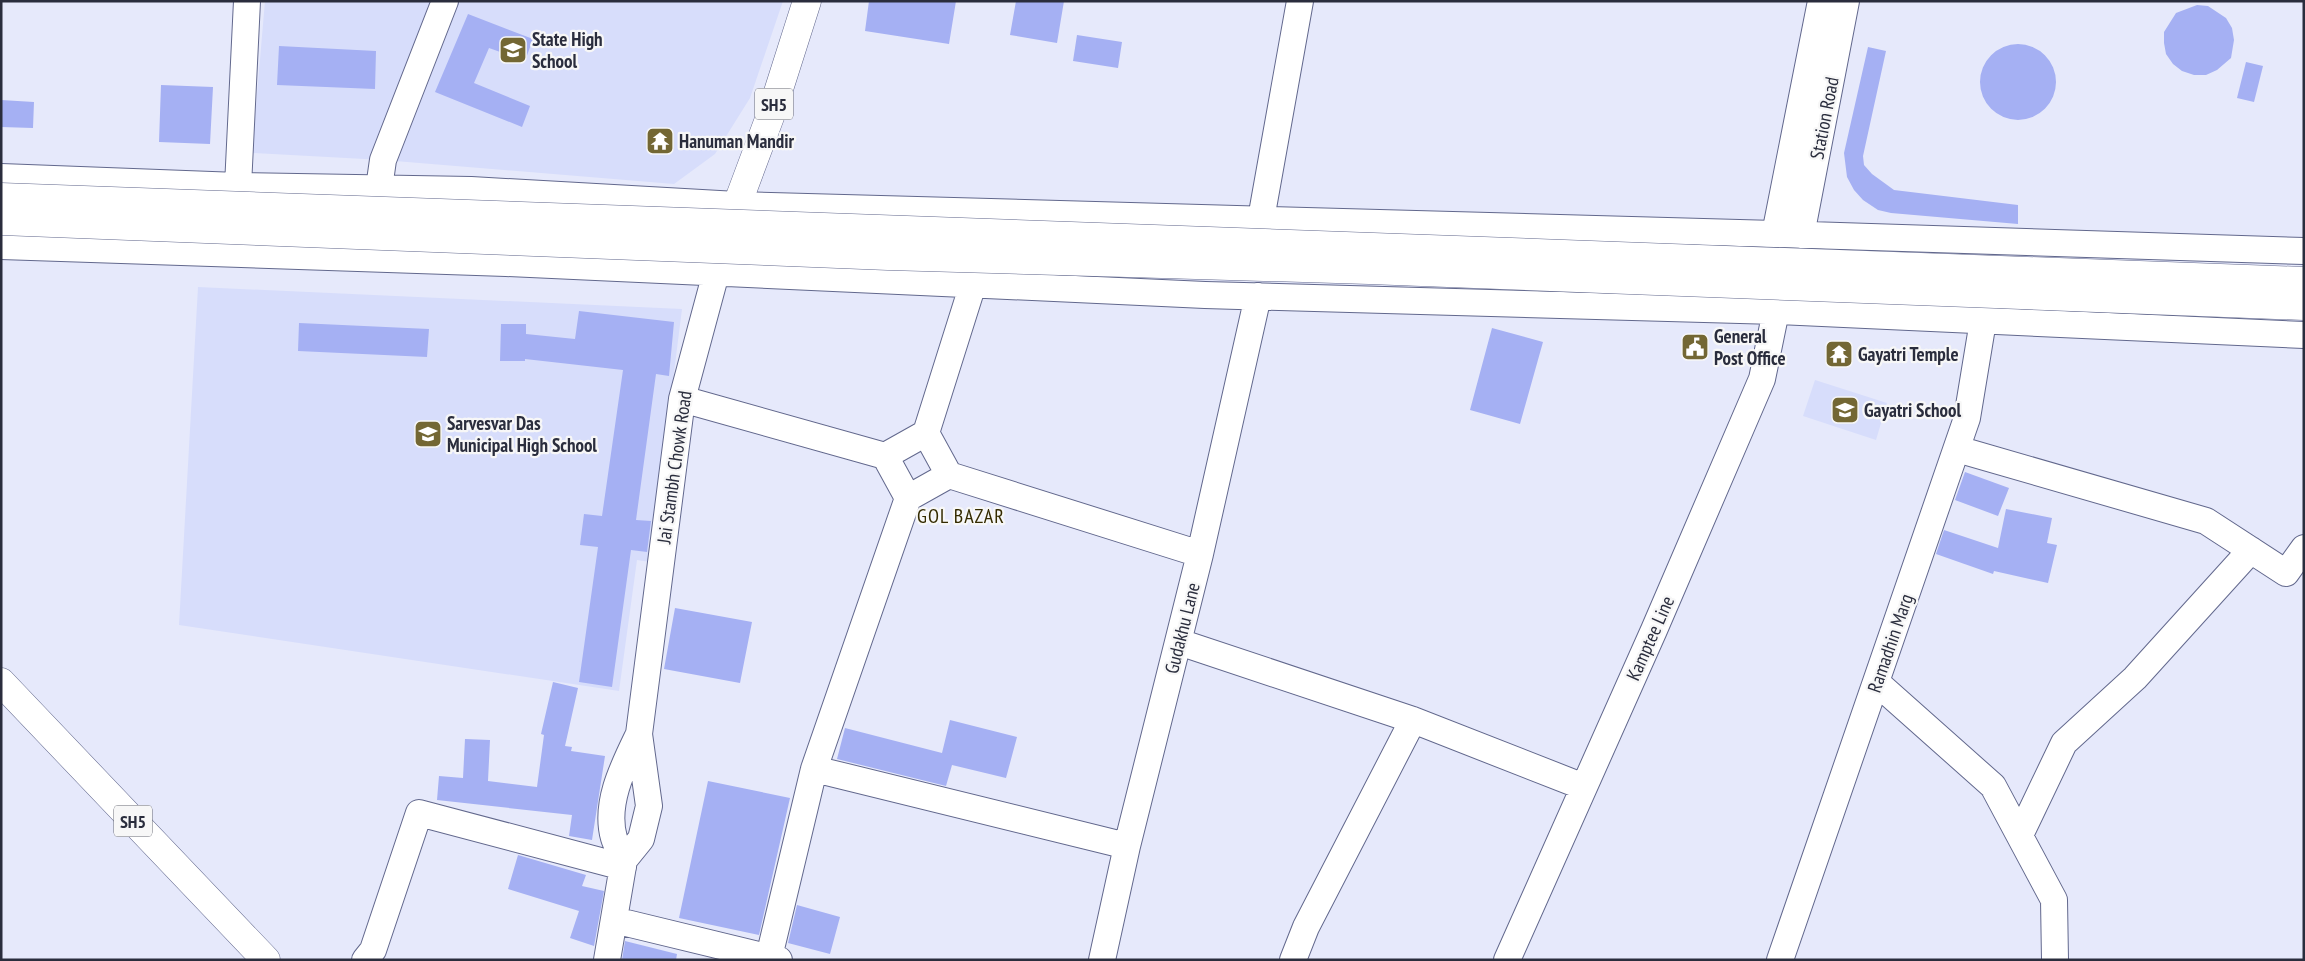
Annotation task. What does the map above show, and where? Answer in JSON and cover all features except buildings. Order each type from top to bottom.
[{"type":"main road","name":"SH5","points":[[736,205],[771,114],[807,1]]},
{"type":"main road","points":[[1,197],[2304,282]]},
{"type":"main road","points":[[1,221],[888,256],[1359,270],[2304,306]]},
{"type":"main road","name":"SH5","points":[[1,682],[266,960]]},
{"type":"street","points":[[238,186],[247,1]]},
{"type":"street","points":[[379,188],[383,160],[445,1]]},
{"type":"street","points":[[1260,219],[1300,1]]},
{"type":"street","name":"Station Road","points":[[1775,234],[1821,1]]},
{"type":"street","name":"Station Road","points":[[1801,235],[1846,1]]},
{"type":"street","points":[[1,177],[238,186],[471,190],[736,205],[2304,251]]},
{"type":"street","name":"Jai Stambh Chowk Road","points":[[607,960],[623,863],[641,839],[649,806],[639,734],[682,399],[715,272],[736,205]]},
{"type":"street","points":[[1,246],[715,272],[1258,296],[1776,311],[2304,335]]},
{"type":"street","points":[[682,399],[885,456],[926,433],[973,284]]},
{"type":"street","name":"Gudakhu Lane","points":[[1102,960],[1127,846],[1200,554],[1258,296]]},
{"type":"street","name":"Kamptee Line","points":[[1507,960],[1762,379],[1776,311]]},
{"type":"street","name":"Ramadhin Marg","points":[[1780,960],[1967,418],[1983,321]]},
{"type":"street","points":[[926,433],[949,475],[1200,554]]},
{"type":"street","points":[[1957,449],[2206,521],[2286,573],[2304,548]]},
{"type":"street","points":[[885,456],[908,498]]},
{"type":"street","points":[[614,920],[774,958],[814,768],[908,498],[949,475]]},
{"type":"street","points":[[2020,835],[2064,743],[2135,678],[2250,550]]},
{"type":"street","points":[[1179,642],[1413,720],[1584,787]]},
{"type":"street","points":[[1876,682],[1993,786],[2054,900],[2062,958]]},
{"type":"street","points":[[1293,960],[1306,927],[1413,720]]},
{"type":"street","name":"Jai Stambh Chowk Road","points":[[623,863],[614,838],[612,805],[624,766],[639,734]]},
{"type":"street","points":[[814,768],[1127,846]]},
{"type":"street","points":[[364,960],[373,950],[419,813],[623,863]]},
{"type":"shaded area","name":"State High School","points":[[265,1],[783,1],[750,98],[715,154],[674,184],[383,160],[252,153]]},
{"type":"shaded area","name":"Sarvesvar Das Municipal High School","points":[[198,287],[682,309],[650,562],[637,560],[619,691],[179,625]]},
{"type":"shaded area","name":"Gayatri School","points":[[1815,380],[1887,403],[1876,440],[1803,416]]},
{"type":"place","name":"State High School","points":[[513,50]]},
{"type":"place","name":"Hanuman Mandir","points":[[660,141]]},
{"type":"place","name":"General Post Office","points":[[1695,347]]},
{"type":"place","name":"Gayatri Temple","points":[[1839,354]]},
{"type":"place","name":"Gayatri School","points":[[1845,410]]},
{"type":"place","name":"Sarvesvar Das Municipal High School","points":[[428,434]]},
{"type":"district","name":"GOL BAZAR","points":[[961,516]]}]
